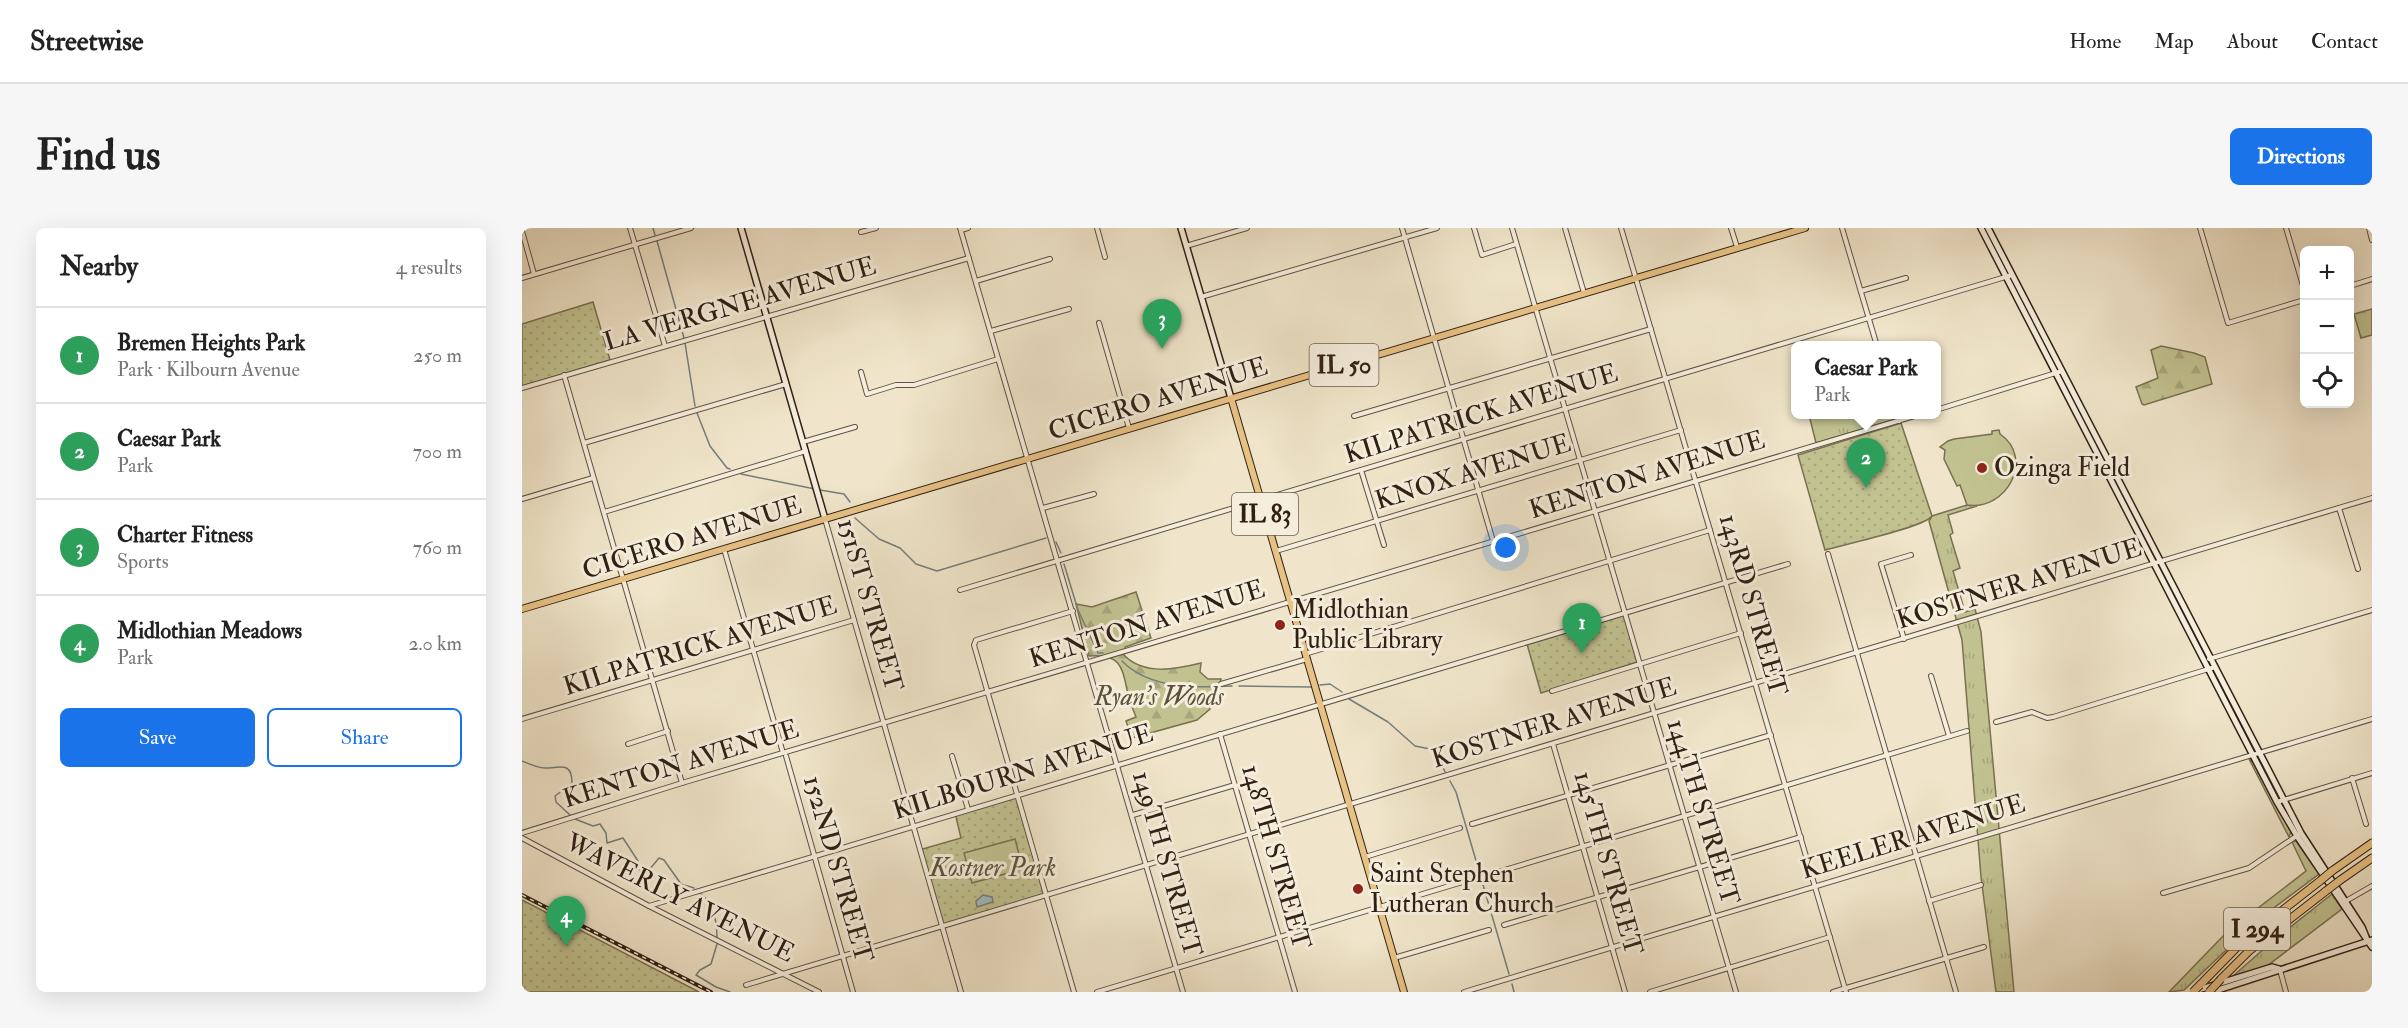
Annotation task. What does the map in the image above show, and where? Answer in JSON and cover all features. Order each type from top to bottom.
[{"type":"highway","name":"I 294","points":[[2192,992],[2243,941],[2372,843]]},
{"type":"highway","name":"I 294","points":[[2210,992],[2249,951],[2372,858]]},
{"type":"main road","name":"151ST STREET","points":[[741,228],[825,519]]},
{"type":"main road","points":[[1181,228],[1231,398]]},
{"type":"main road","name":"CICERO AVENUE","points":[[522,609],[1805,228]]},
{"type":"main road","points":[[1981,228],[2009,276],[2280,801],[2299,835],[2370,941]]},
{"type":"main road","points":[[1988,228],[2009,276]]},
{"type":"main road","name":"IL 83","points":[[1231,398],[1404,992]]},
{"type":"main road","points":[[2299,835],[2346,901],[2372,948]]},
{"type":"main road","points":[[2210,992],[2273,974],[2279,969],[2370,941]]},
{"type":"main road","points":[[2192,992],[2272,967],[2279,969]]},
{"type":"street","points":[[630,228],[665,346]]},
{"type":"street","points":[[522,278],[691,228]]},
{"type":"street","points":[[861,232],[876,228]]},
{"type":"street","points":[[961,229],[968,228]]},
{"type":"street","points":[[1096,228],[1105,257]]},
{"type":"street","points":[[1186,246],[1247,228]]},
{"type":"street","points":[[1402,228],[1493,541]]},
{"type":"street","points":[[1201,297],[1437,228]]},
{"type":"street","points":[[1474,228],[1482,255],[1516,244]]},
{"type":"street","name":"144TH STREET","points":[[1512,228],[1736,992]]},
{"type":"street","points":[[1565,228],[1584,293]]},
{"type":"street","name":"143RD STREET","points":[[1621,228],[1846,990]]},
{"type":"street","points":[[1731,228],[1737,248]]},
{"type":"street","points":[[1842,228],[1876,341]]},
{"type":"street","points":[[2200,228],[2228,323],[2300,301]]},
{"type":"street","points":[[2286,228],[2300,275]]},
{"type":"street","points":[[2369,228],[2372,240]]},
{"type":"street","name":"149TH STREET","points":[[961,229],[1183,992]]},
{"type":"street","points":[[522,231],[534,274]]},
{"type":"street","name":"LA VERGNE AVENUE","points":[[522,388],[969,258]]},
{"type":"street","points":[[976,281],[1050,259]]},
{"type":"street","name":"KILPATRICK AVENUE","points":[[1795,341],[2009,276]]},
{"type":"street","points":[[1861,291],[1906,278]]},
{"type":"street","points":[[2354,284],[2372,279]]},
{"type":"street","points":[[991,331],[1069,309]]},
{"type":"street","points":[[1100,322],[1130,428]]},
{"type":"street","points":[[1354,416],[1651,329]]},
{"type":"street","name":"KILPATRICK AVENUE","points":[[960,590],[1791,342]]},
{"type":"street","points":[[861,372],[867,394],[896,385],[914,385],[998,359]]},
{"type":"street","points":[[1941,408],[2059,372]]},
{"type":"street","points":[[564,375],[682,783]]},
{"type":"street","points":[[584,443],[786,384]]},
{"type":"street","name":"KENTON AVENUE","points":[[522,832],[1905,419]]},
{"type":"street","points":[[803,442],[855,427]]},
{"type":"street","name":"KNOX AVENUE","points":[[1275,551],[1681,430]]},
{"type":"street","points":[[604,512],[806,451]]},
{"type":"street","points":[[1361,470],[1384,545]]},
{"type":"street","points":[[522,499],[593,478]]},
{"type":"street","points":[[1043,508],[1094,494]]},
{"type":"street","name":"KOSTNER AVENUE","points":[[746,985],[2372,498]]},
{"type":"street","points":[[2339,508],[2358,569]]},
{"type":"street","name":"151ST STREET","points":[[825,519],[961,992]]},
{"type":"street","points":[[1221,684],[1710,530]]},
{"type":"street","name":"152ND STREET","points":[[724,549],[853,992]]},
{"type":"street","points":[[1828,554],[1956,992]]},
{"type":"street","points":[[1904,639],[1881,564],[1911,555]]},
{"type":"street","name":"KILBOURN AVENUE","points":[[648,906],[1788,564]]},
{"type":"street","points":[[2207,659],[2372,610]]},
{"type":"street","points":[[1073,611],[974,642],[1074,992]]},
{"type":"street","name":"KILPATRICK AVENUE","points":[[522,719],[854,620]]},
{"type":"street","points":[[1552,691],[1740,633]]},
{"type":"street","points":[[1996,722],[2032,712],[2047,718],[2053,717],[2212,668]]},
{"type":"street","points":[[1931,676],[1949,736]]},
{"type":"street","name":"KEELER AVENUE","points":[[1464,992],[2372,719]]},
{"type":"street","points":[[628,744],[668,731]]},
{"type":"street","points":[[1488,875],[1967,731]]},
{"type":"street","name":"148TH STREET","points":[[1220,733],[1295,992]]},
{"type":"street","points":[[1472,824],[1771,735]]},
{"type":"street","name":"145TH STREET","points":[[1553,744],[1626,992]]},
{"type":"street","points":[[952,756],[968,809]]},
{"type":"street","points":[[2280,801],[2372,773]]},
{"type":"street","points":[[2352,778],[2366,824]]},
{"type":"street","points":[[1133,815],[1235,785]]},
{"type":"street","points":[[1365,857],[1460,828]]},
{"type":"street","points":[[2163,893],[2249,868],[2299,835]]},
{"type":"street","points":[[1504,925],[1801,837]]},
{"type":"street","name":"WAVERLY AVENUE","points":[[522,838],[648,906],[819,992]]},
{"type":"street","points":[[1097,992],[1476,878]]},
{"type":"street","points":[[1929,901],[1981,885]]},
{"type":"street","points":[[2346,901],[2372,886]]},
{"type":"street","points":[[1394,958],[1490,930]]},
{"type":"street","points":[[1650,992],[1830,937]]},
{"type":"street","points":[[1833,992],[1984,947]]},
{"type":"street","points":[[2279,969],[2286,992]]},
{"type":"green space","points":[[593,302],[610,360],[522,386],[522,324]]},
{"type":"green space","points":[[2372,309],[2372,335],[2361,338],[2354,314]]},
{"type":"green space","points":[[2161,346],[2205,357],[2212,384],[2142,404],[2136,387],[2158,378],[2151,350]]},
{"type":"green space","points":[[1810,419],[1896,419],[1816,443]]},
{"type":"green space","points":[[1901,423],[1932,516],[1900,530],[1825,550],[1798,455]]},
{"type":"green space","name":"Ozinga Field","points":[[1999,430],[2010,444],[2015,456],[2012,481],[1994,500],[1981,505],[1967,505],[1960,485],[1957,486],[1944,459],[1945,450],[1940,447],[1954,439],[1992,434],[1992,431]]},
{"type":"green space","points":[[1967,505],[1977,506],[1948,515],[1953,533],[1950,535],[1960,568],[1953,571],[1965,612],[1975,609],[1981,632],[2014,992],[1996,992],[1981,877],[1962,640],[1929,521],[1932,516]]},
{"type":"green space","name":"Ryan's Woods","points":[[1136,592],[1151,638],[1125,647],[1124,655],[1132,662],[1151,668],[1171,669],[1201,663],[1200,672],[1208,679],[1221,679],[1219,692],[1188,701],[1198,706],[1208,704],[1210,709],[1197,720],[1132,738],[1126,721],[1136,717],[1122,670],[1119,664],[1108,657],[1089,656],[1076,604],[1092,607]]},
{"type":"green space","points":[[1624,615],[1637,662],[1541,693],[1527,644]]},
{"type":"green space","points":[[2249,759],[2255,763],[2291,831],[2289,837]]},
{"type":"green space","name":"Kostner Park","points":[[1017,795],[1046,896],[941,928],[919,850],[961,838],[955,813]]},
{"type":"green space","points":[[1015,839],[1023,869],[972,883],[964,853]]},
{"type":"green space","points":[[2296,841],[2319,874],[2259,919],[2184,990],[2169,992],[2227,932],[2306,871],[2292,842]]},
{"type":"green space","points":[[2332,894],[2342,909],[2267,966],[2233,976],[2274,940]]},
{"type":"green space","points":[[522,900],[699,992],[522,992]]},
{"type":"water","points":[[983,895],[992,897],[993,902],[977,907],[976,901]]},
{"type":"waterway","points":[[653,228],[655,235]]},
{"type":"waterway","points":[[657,241],[684,338]]},
{"type":"waterway","points":[[685,343],[695,406]]},
{"type":"waterway","points":[[697,413],[710,446],[730,469]]},
{"type":"waterway","points":[[741,474],[815,489]]},
{"type":"waterway","points":[[820,490],[844,494],[850,502]]},
{"type":"waterway","points":[[855,518],[879,539],[900,548],[916,564],[937,571],[1046,538]]},
{"type":"waterway","points":[[1056,542],[1061,553]]},
{"type":"waterway","points":[[1064,564],[1078,610],[1098,653],[1103,653]]},
{"type":"waterway","points":[[1122,661],[1133,670],[1159,682],[1203,687],[1232,686]]},
{"type":"waterway","points":[[1320,685],[1330,684],[1342,692]]},
{"type":"waterway","points":[[1239,686],[1311,687]]},
{"type":"waterway","points":[[1349,699],[1388,722],[1415,746],[1430,749],[1440,760],[1445,772]]},
{"type":"waterway","points":[[522,761],[542,768],[564,767],[570,771],[572,783],[555,796],[556,802],[570,815]]},
{"type":"waterway","points":[[1450,781],[1456,792],[1509,974]]},
{"type":"waterway","points":[[575,819],[593,826],[600,824],[606,833],[607,843],[623,838],[638,861],[637,870],[649,870],[659,858],[664,860],[681,884],[694,888]]},
{"type":"waterway","points":[[700,893],[709,902],[714,913],[717,938]]},
{"type":"waterway","points":[[717,944],[711,964],[696,975],[730,992]]},
{"type":"waterway","points":[[1512,984],[1514,992]]},
{"type":"railway","points":[[522,895],[711,992]]},
{"type":"place","name":"Charter Fitness","points":[[1162,349]]},
{"type":"place","name":"Ozinga Field","points":[[1982,468]]},
{"type":"place","name":"Caesar Park","points":[[1866,488]]},
{"type":"place","name":"Midlothian Public Library","points":[[1280,625]]},
{"type":"place","name":"Bremen Heights Park","points":[[1582,653]]},
{"type":"place","name":"Saint Stephen Lutheran Church","points":[[1358,889]]},
{"type":"place","name":"Midlothian Meadows","points":[[566,946]]}]
